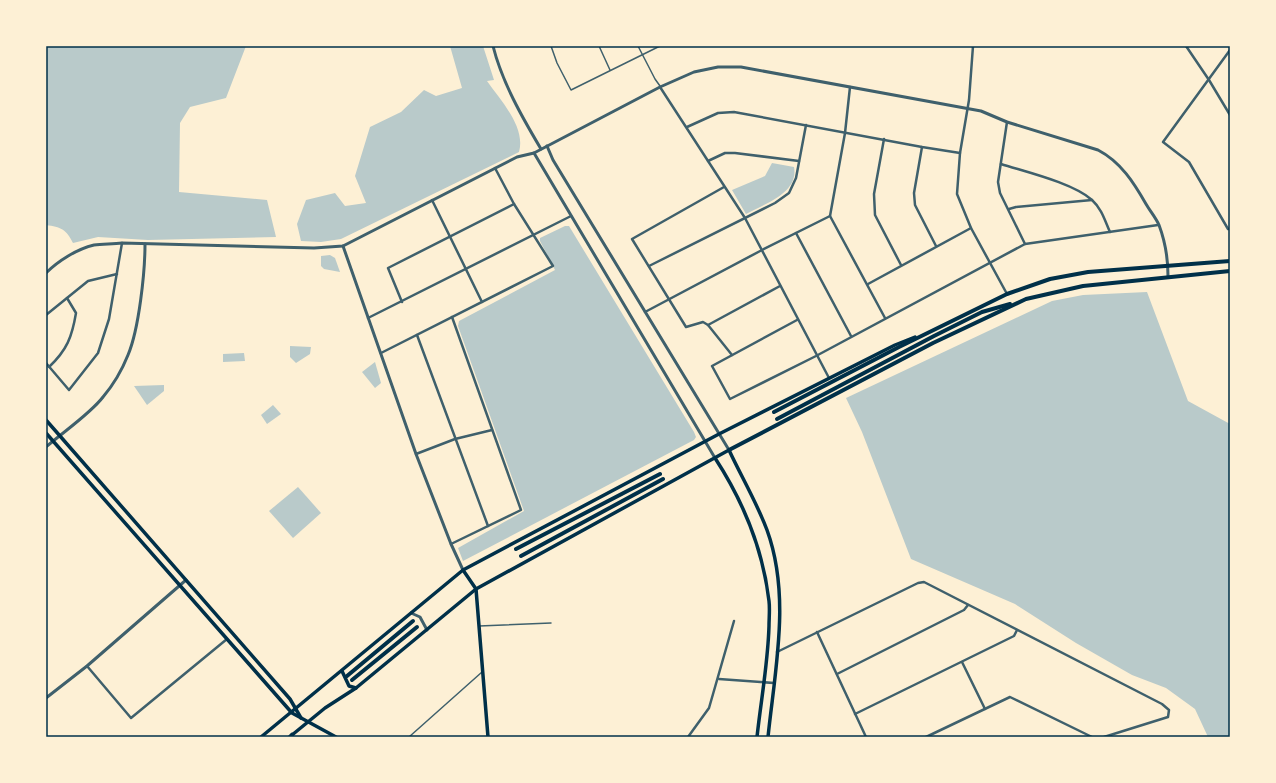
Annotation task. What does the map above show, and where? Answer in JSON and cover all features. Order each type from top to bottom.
[{"type":"main road","points":[[774,412],[1007,294],[1050,279],[1080,274],[1230,261]]},
{"type":"main road","points":[[777,419],[982,312],[1026,299],[1083,286],[1168,276],[1230,271]]},
{"type":"main road","points":[[291,736],[325,708],[356,688],[476,589],[729,450],[933,343],[1026,299]]},
{"type":"main road","points":[[261,737],[297,709],[463,570],[719,434],[895,345],[934,330]]},
{"type":"main road","points":[[46,420],[297,709],[301,719]]},
{"type":"main road","points":[[46,433],[292,713],[301,719],[310,721],[336,737]]},
{"type":"main road","points":[[729,450],[767,530],[776,566],[780,602],[778,641],[768,737]]},
{"type":"main road","points":[[715,458],[735,489],[747,515],[760,558],[770,602],[768,641],[757,737]]},
{"type":"main road","points":[[516,549],[660,474]]},
{"type":"main road","points":[[521,556],[663,479]]},
{"type":"main road","points":[[463,570],[476,589],[488,737]]},
{"type":"main road","points":[[347,676],[414,621]]},
{"type":"main road","points":[[352,680],[417,627]]},
{"type":"main road","points":[[342,671],[349,686],[356,688]]},
{"type":"street","points":[[493,46],[520,112],[541,149]]},
{"type":"street","points":[[973,46],[968,109],[960,153],[957,194],[971,228],[1007,294]]},
{"type":"street","points":[[1186,46],[1230,115]]},
{"type":"street","points":[[1230,50],[1163,142],[1189,162],[1228,229],[1230,229]]},
{"type":"street","points":[[46,273],[53,265],[72,254],[94,245],[122,243],[314,248],[344,246],[517,157],[534,153],[660,87],[694,72],[718,67],[741,67],[981,111],[1007,122],[1106,154],[1124,170],[1136,186],[1158,225],[1168,266],[1168,276]]},
{"type":"street","points":[[660,87],[744,218],[829,378]]},
{"type":"street","points":[[850,87],[845,133],[830,216],[885,318]]},
{"type":"street","points":[[687,127],[718,113],[734,112],[960,153]]},
{"type":"street","points":[[1007,122],[998,182],[1000,193],[1025,244]]},
{"type":"street","points":[[649,266],[744,218],[789,193],[796,178],[806,125]]},
{"type":"street","points":[[884,139],[874,194],[875,215],[901,265]]},
{"type":"street","points":[[547,146],[645,313],[729,450]]},
{"type":"street","points":[[922,147],[914,193],[915,205],[936,246]]},
{"type":"street","points":[[534,153],[715,458]]},
{"type":"street","points":[[708,161],[725,153],[799,161]]},
{"type":"street","points":[[1000,164],[1078,189],[1093,200],[1101,211],[1110,232]]},
{"type":"street","points":[[381,353],[553,266],[514,204],[495,168]]},
{"type":"street","points":[[724,187],[632,239],[686,327],[703,322],[708,325],[732,354]]},
{"type":"street","points":[[432,200],[482,302]]},
{"type":"street","points":[[1009,209],[1016,207],[1093,200]]},
{"type":"street","points":[[402,302],[388,268],[514,204]]},
{"type":"street","points":[[368,318],[572,216]]},
{"type":"street","points":[[645,313],[668,299],[830,216]]},
{"type":"street","points":[[797,320],[712,366],[730,399],[816,356],[1025,244],[1158,225]]},
{"type":"street","points":[[868,284],[971,228]]},
{"type":"street","points":[[796,233],[852,336]]},
{"type":"street","points":[[46,363],[70,390],[98,353],[109,319],[122,243]]},
{"type":"street","points":[[46,447],[102,398],[118,377],[129,354],[140,297],[145,260],[145,244]]},
{"type":"street","points":[[344,246],[416,454],[451,544],[463,570]]},
{"type":"street","points":[[46,315],[88,281],[117,274]]},
{"type":"street","points":[[708,325],[780,286]]},
{"type":"street","points":[[49,367],[60,357],[72,338],[76,313],[67,298]]},
{"type":"street","points":[[451,544],[521,510],[452,317]]},
{"type":"street","points":[[417,335],[488,526]]},
{"type":"street","points":[[416,454],[455,439],[492,430]]},
{"type":"street","points":[[46,698],[87,666],[186,580]]},
{"type":"street","points":[[777,652],[918,583],[924,582],[1162,704],[1169,710],[1168,717],[1104,737]]},
{"type":"street","points":[[837,674],[964,610],[968,605]]},
{"type":"street","points":[[412,613],[420,617],[427,630]]},
{"type":"street","points":[[688,737],[709,708],[719,679],[734,621]]},
{"type":"street","points":[[855,714],[1014,636],[1017,630]]},
{"type":"street","points":[[818,632],[866,737]]},
{"type":"street","points":[[87,666],[131,718],[227,639]]},
{"type":"street","points":[[962,662],[985,709]]},
{"type":"street","points":[[719,679],[774,683]]},
{"type":"street","points":[[926,737],[1010,697],[1092,737]]},
{"type":"lane","points":[[551,46],[557,63],[571,90],[660,46]]},
{"type":"lane","points":[[599,46],[610,70]]},
{"type":"lane","points":[[638,46],[642,56],[660,87]]},
{"type":"lane","points":[[480,626],[550,623]]},
{"type":"lane","points":[[409,737],[483,671]]},
{"type":"shaded area","points":[[46,46],[246,46],[226,98],[190,107],[180,123],[179,192],[267,200],[276,237],[148,240],[98,237],[73,243],[68,235],[62,230],[46,225]]},
{"type":"shaded area","points":[[450,46],[483,46],[494,80],[487,81],[516,124],[519,133],[519,152],[341,239],[321,242],[301,241],[297,224],[306,200],[335,193],[345,206],[366,203],[355,176],[370,127],[401,112],[424,90],[436,96],[462,88]]},
{"type":"shaded area","points":[[772,163],[794,167],[794,176],[791,184],[786,191],[770,202],[746,214],[732,190],[765,176]]},
{"type":"shaded area","points":[[565,226],[569,226],[696,437],[694,440],[463,561],[458,548],[524,511],[458,326],[459,321],[555,270],[540,241],[540,238]]},
{"type":"shaded area","points":[[330,255],[335,258],[340,272],[324,269],[321,266],[321,256]]},
{"type":"shaded area","points":[[1147,292],[1188,401],[1230,424],[1230,737],[1208,737],[1195,709],[1166,688],[1132,675],[1076,643],[1015,604],[911,559],[862,432],[846,398],[1052,301],[1083,295]]},
{"type":"shaded area","points":[[290,346],[311,347],[310,354],[296,363],[290,357]]},
{"type":"shaded area","points":[[244,353],[245,361],[223,362],[223,354]]},
{"type":"shaded area","points":[[375,362],[381,383],[375,388],[362,372]]},
{"type":"shaded area","points":[[164,385],[164,391],[147,405],[134,386]]},
{"type":"shaded area","points":[[273,405],[281,414],[267,424],[261,415]]},
{"type":"shaded area","points":[[298,487],[321,513],[293,538],[269,511]]}]
